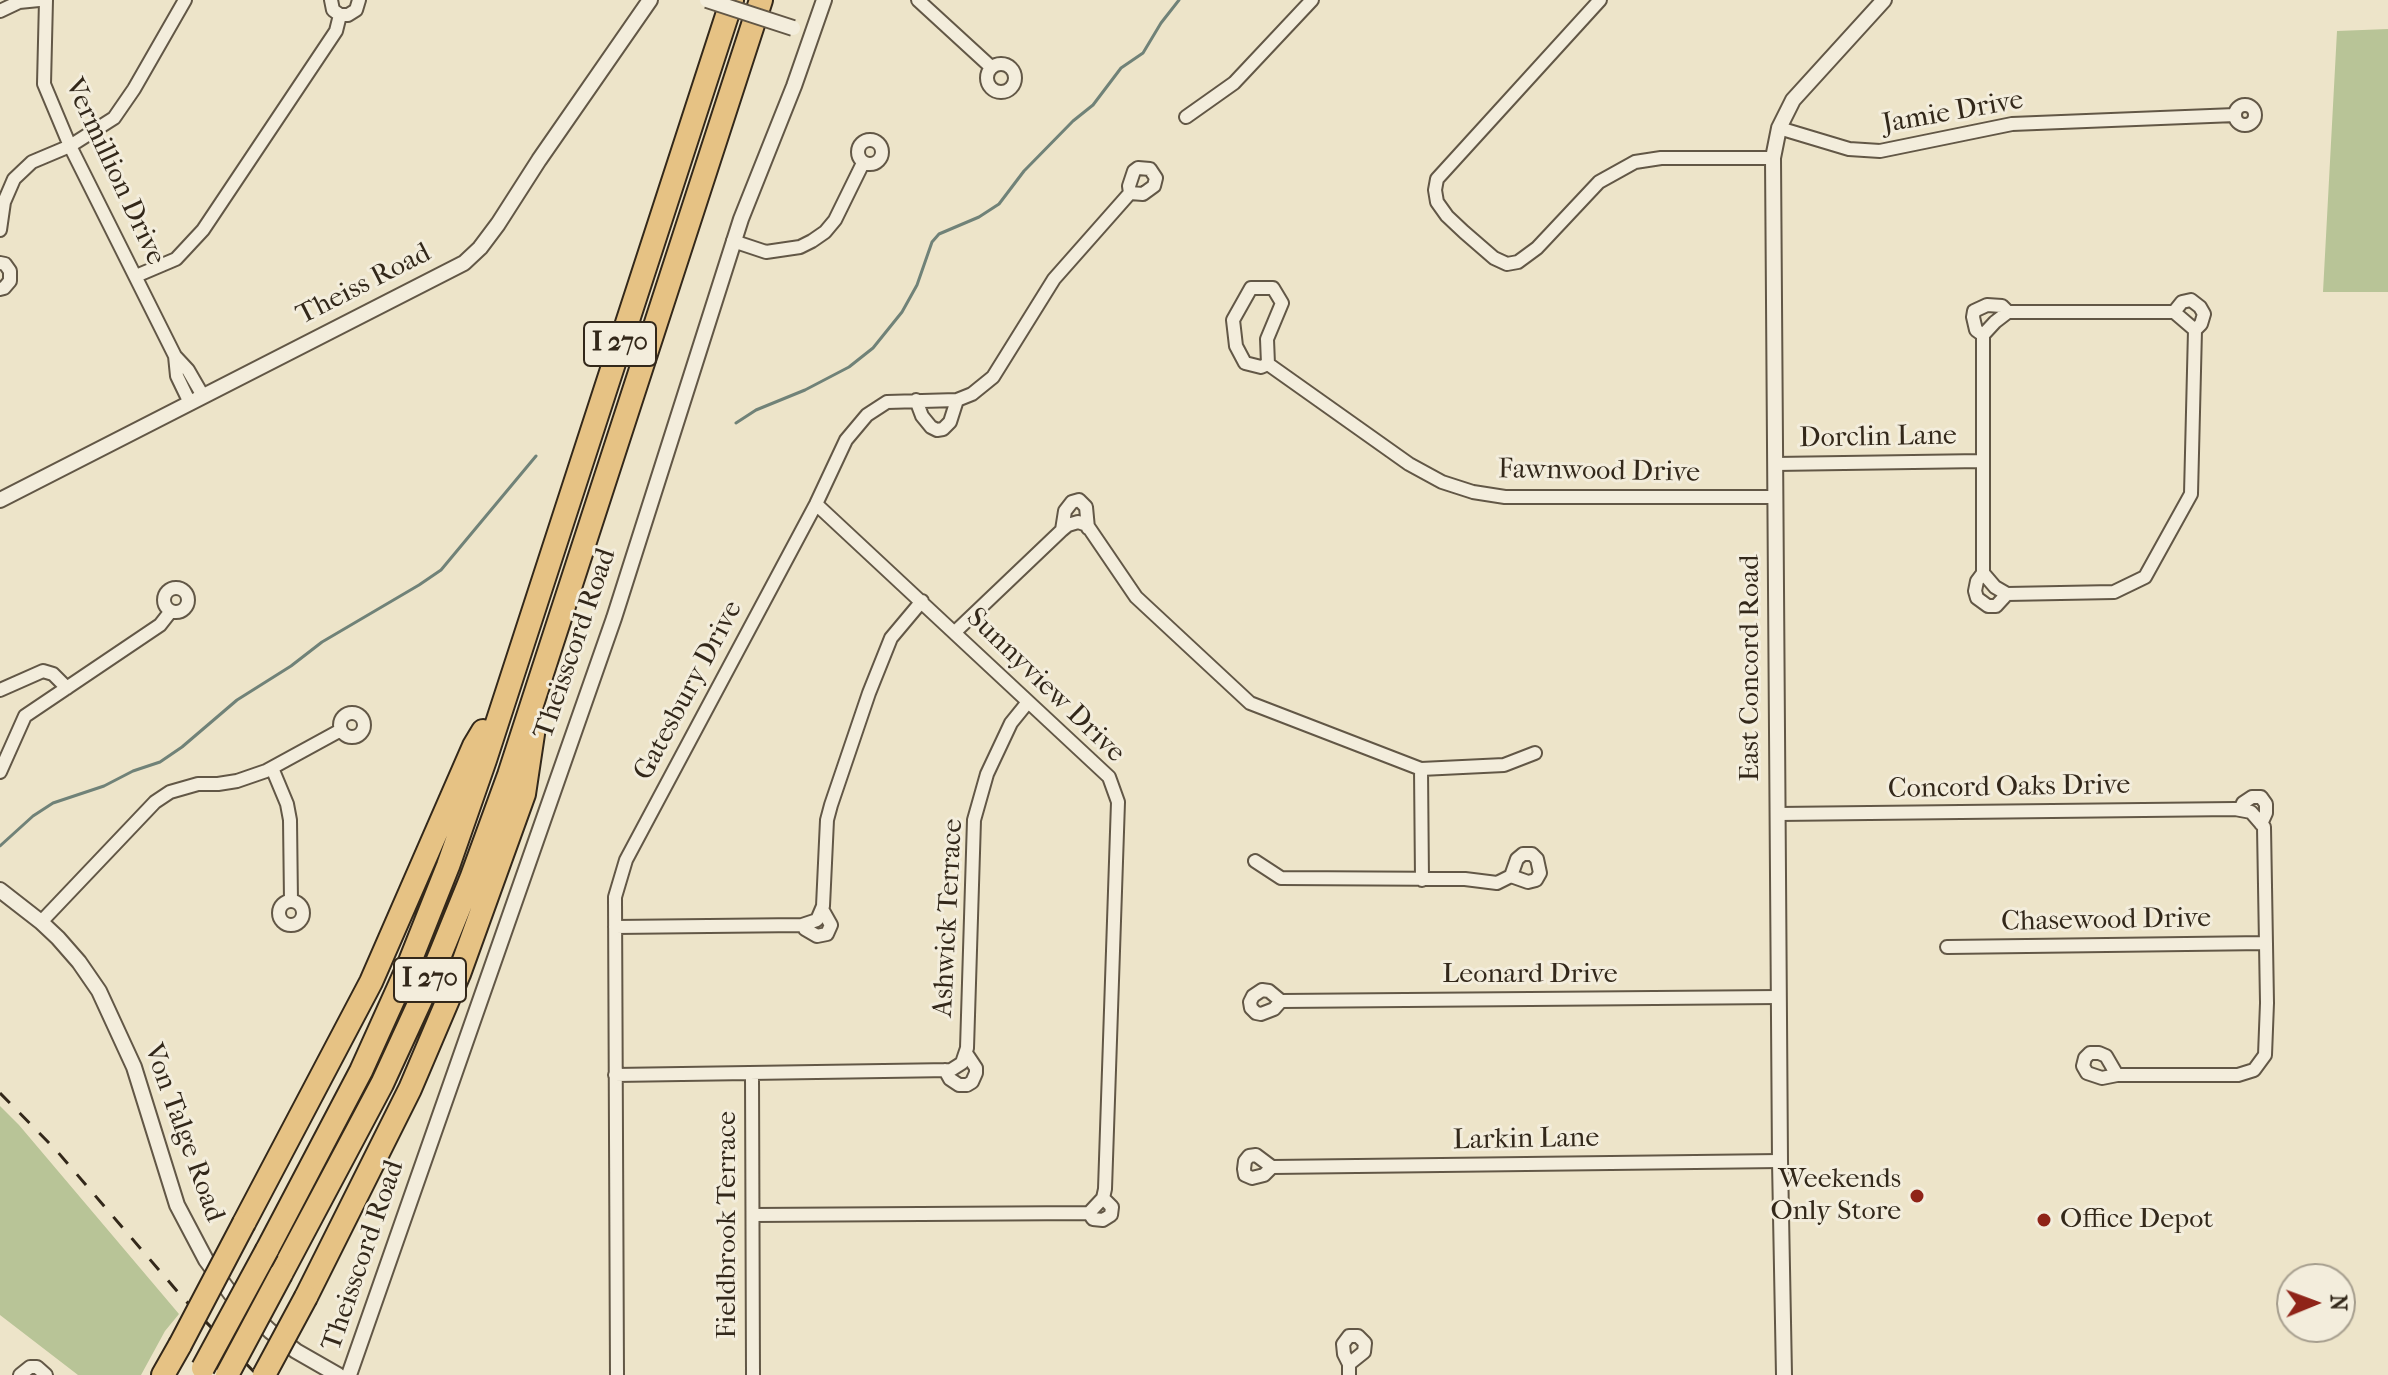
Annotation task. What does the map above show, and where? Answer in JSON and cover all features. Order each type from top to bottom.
[{"type":"highway","name":"I 270","points":[[201,1371],[348,1096],[407,969],[463,825],[732,0]]},
{"type":"highway","name":"I 270","points":[[227,1375],[357,1133],[429,982],[491,827],[761,0]]},
{"type":"highway","points":[[264,1375],[410,1089],[438,1026],[524,794],[543,670]]},
{"type":"highway","points":[[163,1375],[371,982],[474,746],[508,689]]},
{"type":"street","points":[[0,11],[19,2],[39,0]]},
{"type":"street","name":"Vermillion Drive","points":[[46,0],[44,84],[70,146],[175,356],[177,376],[196,399]]},
{"type":"street","points":[[0,230],[4,202],[14,179],[32,162],[70,146],[114,118],[185,0]]},
{"type":"street","points":[[331,0],[333,10],[340,15],[356,10],[359,0]]},
{"type":"street","name":"Theiss Road","points":[[0,500],[430,282],[472,256],[498,224],[650,0]]},
{"type":"street","points":[[707,0],[813,34],[824,0]]},
{"type":"street","points":[[918,0],[991,67]]},
{"type":"street","points":[[1186,117],[1234,83],[1312,0]]},
{"type":"street","points":[[1600,0],[1437,179],[1437,202],[1447,216],[1494,258],[1507,264],[1528,257],[1599,182],[1635,162],[1661,158],[1773,158]]},
{"type":"street","name":"East Concord Road","points":[[1784,1375],[1773,158],[1786,109],[1884,0]]},
{"type":"street","points":[[136,276],[176,259],[203,230],[336,31],[340,15]]},
{"type":"street","name":"Theisscord Road","points":[[349,1375],[614,618],[733,241],[813,34]]},
{"type":"street","name":"Jamie Drive","points":[[1779,128],[1849,149],[1880,151],[2012,124],[2235,115]]},
{"type":"street","points":[[733,241],[766,252],[800,247],[812,241],[835,220],[863,163]]},
{"type":"street","points":[[916,400],[922,416],[931,427],[943,429],[950,422],[957,400],[972,394],[993,377],[1054,279],[1130,193]]},
{"type":"street","points":[[0,263],[10,271],[10,281],[0,289]]},
{"type":"street","name":"Fawnwood Drive","points":[[1251,288],[1273,288],[1282,303],[1267,339],[1268,364],[1261,367],[1245,363],[1236,346],[1233,320],[1251,288]]},
{"type":"street","name":"Dorclin Lane","points":[[2191,300],[2204,314],[2195,330],[2191,494],[2145,577],[2114,592],[2007,594],[1996,606],[1988,606],[1977,598],[1975,591],[1983,573],[1983,335],[1973,323],[1974,311],[1995,305],[2002,306],[2008,312],[2174,312],[2182,302],[2191,300]]},
{"type":"street","points":[[1983,335],[2008,312]]},
{"type":"street","points":[[2174,312],[2195,330]]},
{"type":"street","name":"Fawnwood Drive","points":[[1268,364],[1409,464],[1442,482],[1473,492],[1505,497],[1775,497]]},
{"type":"street","name":"Gatesbury Drive","points":[[617,1375],[615,897],[626,860],[816,504],[846,440],[867,415],[887,402],[957,400]]},
{"type":"street","name":"Dorclin Lane","points":[[1775,464],[1982,461]]},
{"type":"street","points":[[1062,530],[1065,511],[1072,502],[1079,500],[1086,507],[1088,528]]},
{"type":"street","name":"Sunnyview Drive","points":[[753,1215],[1089,1213],[1103,1198],[1118,802],[1109,777],[816,504]]},
{"type":"street","points":[[955,632],[1062,530],[1078,522],[1088,528],[1136,597],[1250,703],[1421,769],[1504,765],[1535,753]]},
{"type":"street","points":[[1983,573],[1995,587],[2007,594]]},
{"type":"street","points":[[615,927],[804,925],[817,920],[822,909],[827,820],[831,805],[891,638],[922,601]]},
{"type":"street","points":[[0,772],[25,716],[160,625],[171,611]]},
{"type":"street","points":[[0,690],[43,671],[53,674],[67,688]]},
{"type":"street","name":"Ashwick Terrace","points":[[615,1075],[951,1070],[962,1063],[966,1053],[974,820],[987,774],[1011,723],[1028,702]]},
{"type":"street","points":[[41,922],[162,797],[184,787],[237,781],[272,768],[341,730]]},
{"type":"street","points":[[272,768],[289,811],[291,901]]},
{"type":"street","points":[[1421,769],[1422,880]]},
{"type":"street","name":"Concord Oaks Drive","points":[[1778,814],[2240,810],[2243,803],[2252,797],[2261,797],[2266,804],[2261,824],[2264,827],[2265,1055],[2254,1070],[2238,1075],[2117,1075]]},
{"type":"street","points":[[2240,810],[2251,812],[2261,824]]},
{"type":"street","points":[[1255,861],[1281,878],[1465,879],[1497,883],[1511,876]]},
{"type":"street","name":"Von Talge Road","points":[[0,890],[41,922],[79,962],[109,1011],[140,1083],[177,1205],[206,1260],[231,1294],[270,1331],[296,1351],[338,1375]]},
{"type":"street","name":"Chasewood Drive","points":[[1947,947],[2266,943]]},
{"type":"street","name":"Leonard Drive","points":[[1281,1001],[1779,997]]},
{"type":"street","name":"Ashwick Terrace","points":[[945,1070],[950,1079],[959,1085],[972,1082],[976,1068],[966,1053]]},
{"type":"street","name":"Fieldbrook Terrace","points":[[752,1074],[753,1375]]},
{"type":"street","name":"Larkin Lane","points":[[1272,1167],[1780,1161]]},
{"type":"street","points":[[20,1375],[30,1367],[37,1367],[46,1375]]},
{"type":"green space","points":[[2388,29],[2388,292],[2323,292],[2337,31]]},
{"type":"green space","points":[[0,1106],[179,1314],[165,1331],[141,1375],[78,1375],[0,1315]]},
{"type":"waterway","points":[[736,423],[756,410],[805,390],[849,367],[873,348],[902,312],[917,285],[932,242],[939,234],[979,217],[999,204],[1024,171],[1093,105],[1121,68],[1143,53],[1179,0]]},
{"type":"waterway","points":[[0,846],[33,816],[53,803],[160,762],[237,700],[322,642],[441,570],[536,456]]},
{"type":"railway","points":[[0,1093],[56,1150],[183,1298],[257,1375]]},
{"type":"place","name":"Weekends Only Store","points":[[1917,1196]]},
{"type":"place","name":"Office Depot","points":[[2044,1220]]}]
